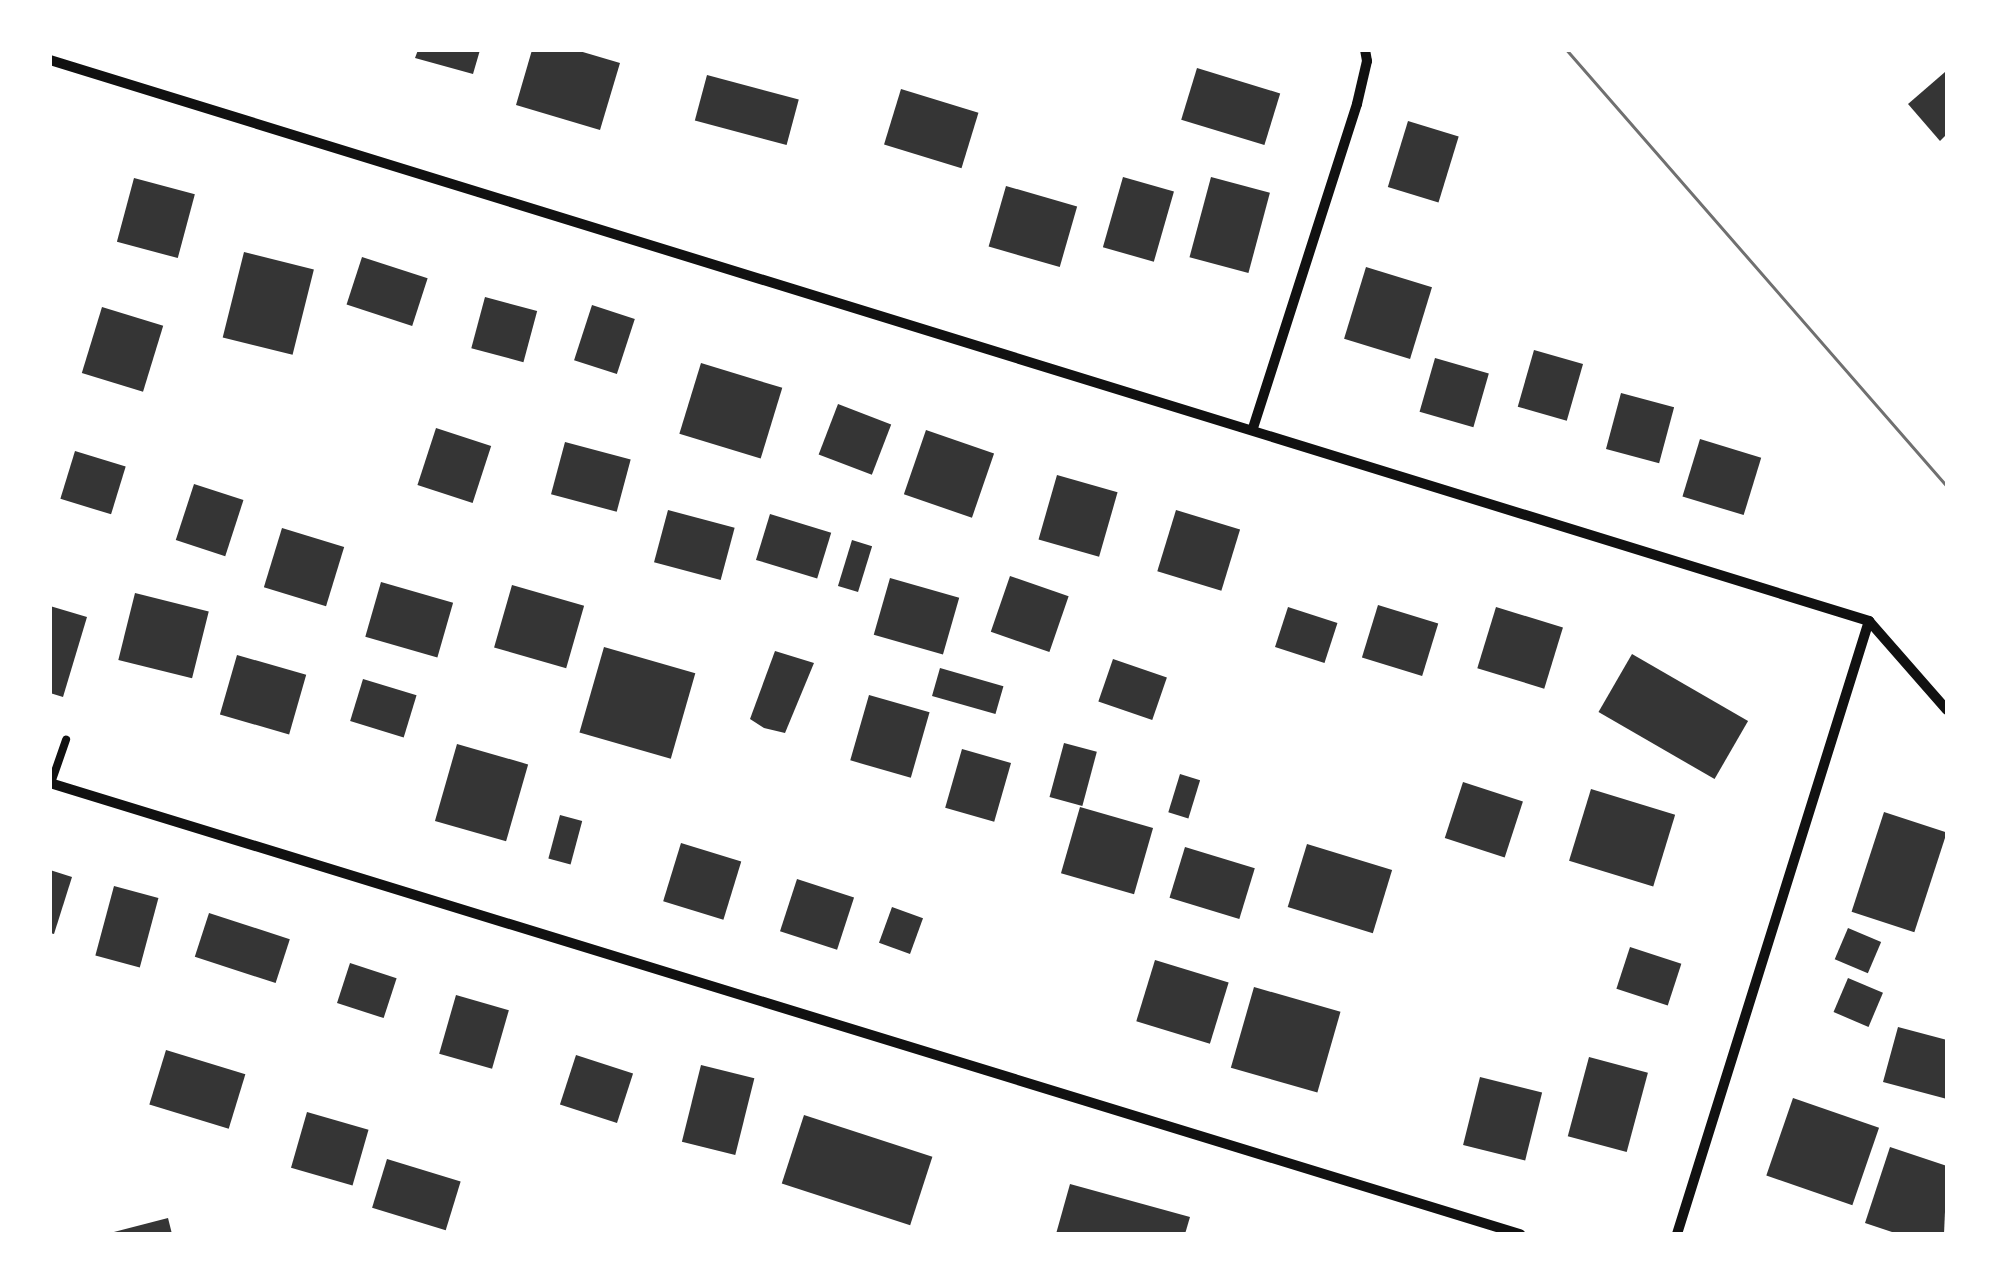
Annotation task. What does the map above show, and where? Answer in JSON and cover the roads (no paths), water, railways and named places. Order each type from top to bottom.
[{"type":"street","points":[[1253,428],[1357,104],[1367,61],[1365,50]]},
{"type":"street","points":[[50,60],[1870,621],[1947,710]]},
{"type":"street","points":[[1677,1234],[1870,621]]},
{"type":"street","points":[[51,783],[1520,1234]]},
{"type":"lane","points":[[51,783],[66,740]]},
{"type":"tram line","points":[[1567,50],[1947,486]]}]
